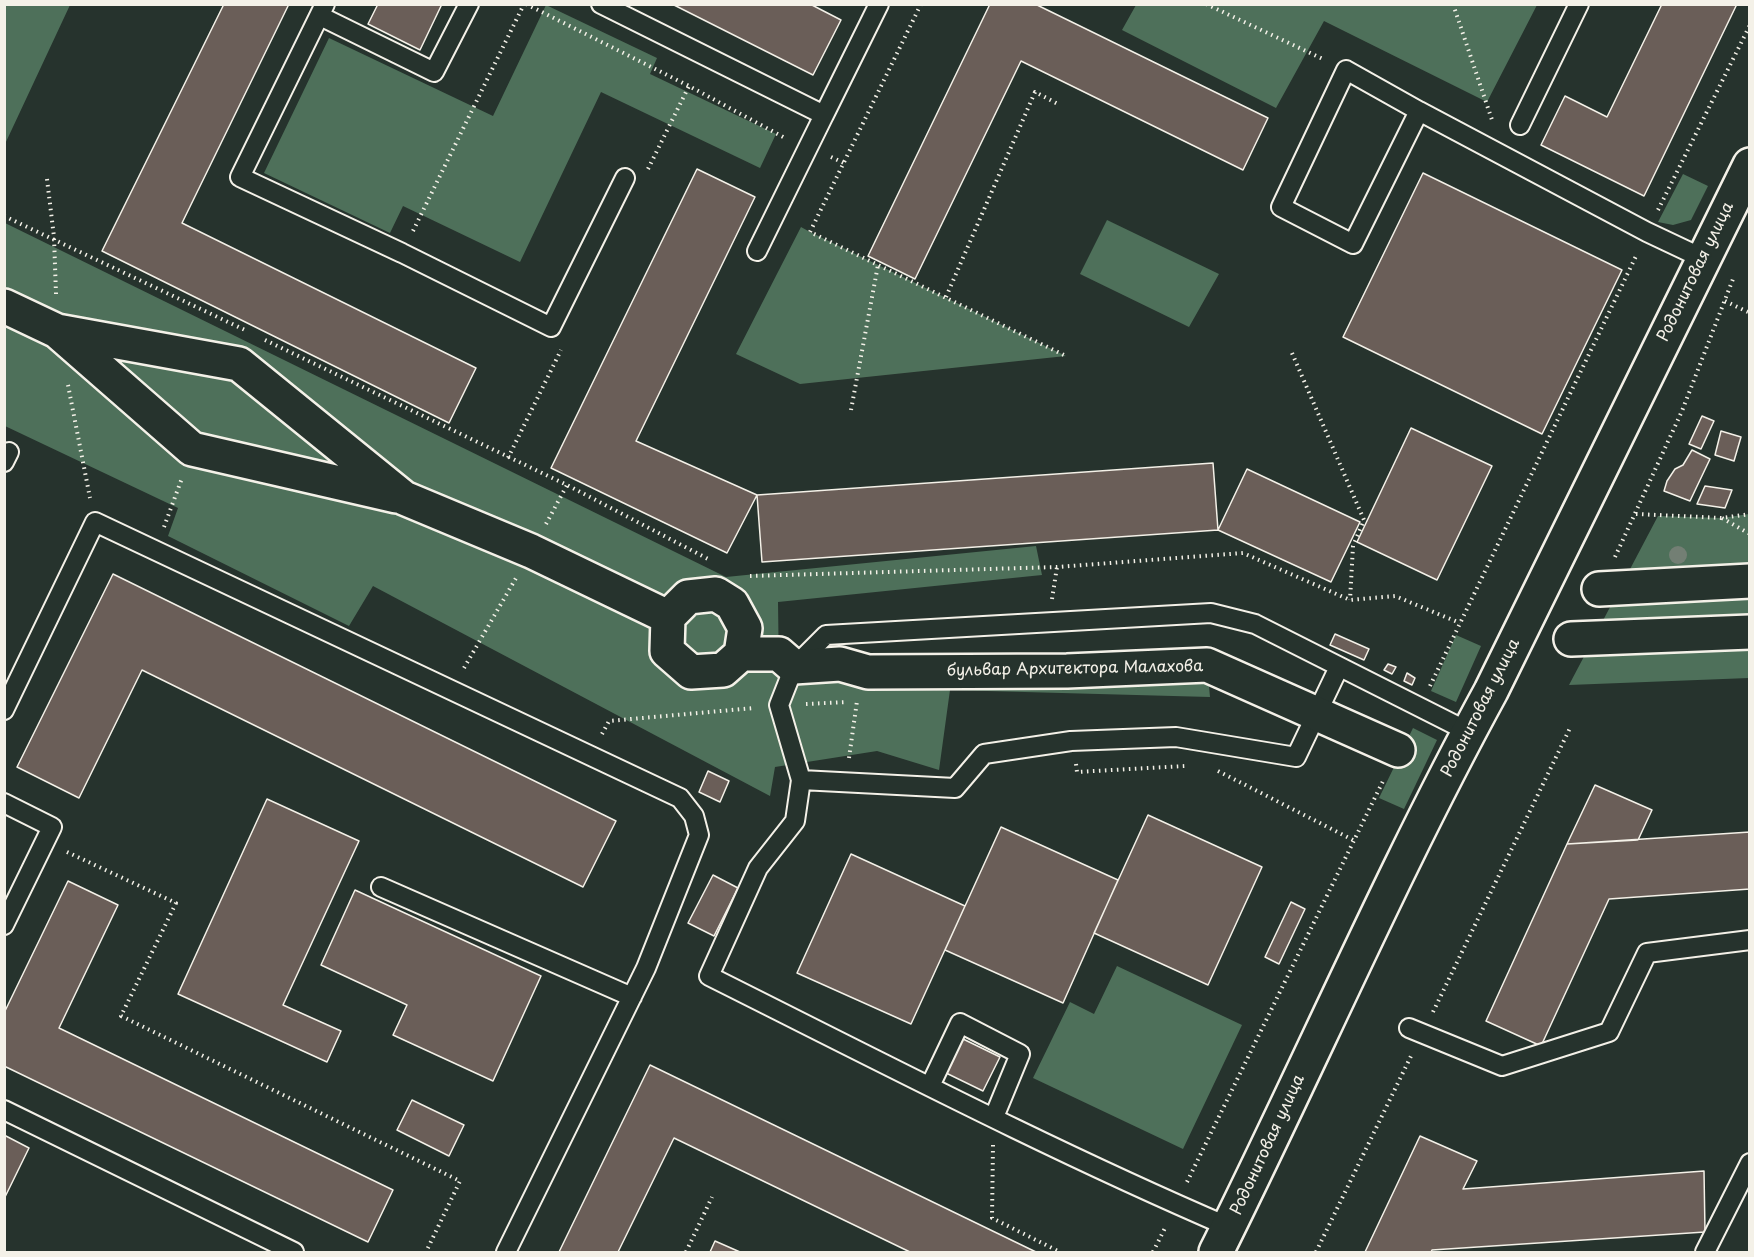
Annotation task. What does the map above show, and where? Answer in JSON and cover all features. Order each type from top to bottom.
[{"type":"street","name":"Родонитовая улица","points":[[1222,1240],[1354,964],[1491,691],[1749,165]]},
{"type":"street","points":[[4,306],[57,331],[239,364],[404,498]]},
{"type":"street","points":[[57,331],[192,449],[404,498],[531,551],[668,617]]},
{"type":"street","points":[[1599,589],[1749,581]]},
{"type":"street","points":[[716,594],[732,604],[745,628],[741,654],[723,670],[691,672],[667,651],[668,617],[688,597],[716,594]]},
{"type":"street","points":[[1571,639],[1749,632]]},
{"type":"street","points":[[741,654],[779,654],[794,667]]},
{"type":"street","name":"бульвар Архитектора Малахова","points":[[794,667],[840,664],[862,687],[1067,671],[1207,665],[1398,750]]},
{"type":"lane","points":[[469,4],[434,72],[322,10],[240,177],[402,253],[551,327],[625,177]]},
{"type":"lane","points":[[601,4],[824,115]]},
{"type":"lane","points":[[757,251],[879,4]]},
{"type":"lane","points":[[1520,125],[1579,4]]},
{"type":"lane","points":[[1419,111],[1353,244],[1281,207],[1346,70],[1647,232],[1702,258]]},
{"type":"lane","points":[[4,710],[95,522],[680,798],[693,816],[699,835],[646,968],[506,1252]]},
{"type":"lane","points":[[1222,1240],[1176,1204],[930,1086],[709,976],[758,868],[795,820],[801,780],[779,705],[794,667],[826,635],[1211,613],[1255,624],[1469,732]]},
{"type":"lane","points":[[801,780],[955,788],[984,754],[1071,741],[1176,737],[1296,757],[1339,667]]},
{"type":"lane","points":[[4,803],[52,827],[4,925]]},
{"type":"lane","points":[[381,887],[632,997]]},
{"type":"lane","points":[[1415,1031],[1502,1066],[1609,1032],[1647,953],[1749,940]]},
{"type":"lane","points":[[930,1086],[960,1023],[1020,1054],[994,1117]]},
{"type":"lane","points":[[4,1110],[294,1252]]},
{"type":"lane","points":[[1705,1252],[1749,1163]]},
{"type":"path","points":[[402,253],[525,4],[688,86],[776,135],[844,163]]},
{"type":"path","points":[[921,4],[810,232],[1066,356]]},
{"type":"path","points":[[1206,4],[1346,70]]},
{"type":"path","points":[[1453,4],[1503,154]]},
{"type":"path","points":[[1420,707],[1647,232],[1749,25]]},
{"type":"path","points":[[648,171],[688,86]]},
{"type":"path","points":[[946,297],[1035,92],[1058,104]]},
{"type":"path","points":[[4,216],[54,237],[567,485],[720,565]]},
{"type":"path","points":[[850,410],[878,265]]},
{"type":"path","points":[[1599,589],[1636,514],[1682,411],[1725,301],[1749,313]]},
{"type":"path","points":[[508,458],[561,350],[551,344]]},
{"type":"path","points":[[1292,353],[1364,520],[1353,546],[1350,600]]},
{"type":"path","points":[[155,552],[192,449]]},
{"type":"path","points":[[451,691],[567,485]]},
{"type":"path","points":[[1636,514],[1722,518],[1749,514]]},
{"type":"path","points":[[1722,518],[1749,534]]},
{"type":"path","points":[[740,576],[1057,567],[1243,554],[1350,600],[1395,596],[1460,623]]},
{"type":"path","points":[[590,757],[609,721],[779,705],[862,687],[846,781]]},
{"type":"path","points":[[1316,1252],[1415,1031],[1571,726]]},
{"type":"path","points":[[1153,1252],[1398,750]]},
{"type":"path","points":[[45,841],[176,903],[121,1016],[460,1181],[426,1252]]},
{"type":"path","points":[[994,1117],[992,1218],[1060,1252]]},
{"type":"path","points":[[686,1252],[712,1197]]},
{"type":"green space","points":[[4,5],[70,5],[5,144]]},
{"type":"green space","points":[[546,5],[657,58],[650,74],[776,134],[760,168],[601,92],[520,262],[403,206],[390,233],[264,173],[329,38],[493,116]]},
{"type":"green space","points":[[1136,5],[1537,5],[1487,102],[1324,21],[1276,108],[1122,30]]},
{"type":"green space","points":[[1683,174],[1708,186],[1691,220],[1673,225],[1658,222]]},
{"type":"green space","points":[[1107,220],[1219,274],[1189,327],[1080,274]]},
{"type":"green space","points":[[5,223],[726,577],[1036,546],[1042,575],[778,602],[779,674],[1207,665],[1210,697],[950,690],[939,770],[877,751],[775,767],[770,796],[373,586],[349,626],[168,536],[178,508],[5,426]]},
{"type":"green space","points":[[801,227],[1066,356],[800,384],[736,354]]},
{"type":"green space","points":[[1749,514],[1749,678],[1569,685],[1658,516],[1722,518]]},
{"type":"green space","points":[[1456,635],[1481,646],[1456,702],[1431,691]]},
{"type":"green space","points":[[1413,728],[1437,740],[1404,809],[1379,798]]},
{"type":"green space","points":[[1117,966],[1242,1025],[1183,1149],[1033,1078],[1070,1002],[1094,1014]]},
{"type":"building","points":[[224,4],[289,4],[182,223],[476,368],[449,423],[102,251]]},
{"type":"building","points":[[378,4],[442,4],[420,50],[368,24]]},
{"type":"building","points":[[672,4],[810,4],[841,20],[813,75]]},
{"type":"building","points":[[990,4],[1035,4],[1268,118],[1243,170],[1021,61],[915,279],[868,256]]},
{"type":"building","points":[[1662,4],[1737,4],[1644,196],[1541,145],[1565,96],[1607,117]]},
{"type":"building","points":[[697,169],[755,197],[636,441],[757,495],[727,553],[551,468]]},
{"type":"building","points":[[1423,173],[1622,270],[1542,434],[1343,337]]},
{"type":"building","points":[[1702,416],[1714,421],[1701,449],[1689,444]]},
{"type":"building","points":[[1411,428],[1492,466],[1437,580],[1357,542]]},
{"type":"building","points":[[1721,431],[1741,437],[1734,461],[1715,455]]},
{"type":"building","points":[[1692,450],[1710,459],[1690,501],[1664,491],[1675,469],[1683,465]]},
{"type":"building","points":[[1213,463],[1218,530],[762,562],[757,495]]},
{"type":"building","points":[[1247,469],[1360,522],[1331,582],[1218,530]]},
{"type":"building","points":[[1705,486],[1732,490],[1725,508],[1697,504]]},
{"type":"building","points":[[113,574],[616,821],[583,887],[142,670],[79,798],[17,767]]},
{"type":"building","points":[[1335,634],[1369,649],[1364,660],[1330,645]]},
{"type":"building","points":[[1388,664],[1396,667],[1392,674],[1384,670]]},
{"type":"building","points":[[1407,673],[1415,678],[1412,685],[1404,681]]},
{"type":"building","points":[[708,771],[729,781],[720,802],[699,792]]},
{"type":"building","points":[[1595,785],[1652,810],[1638,840],[1567,844]]},
{"type":"building","points":[[267,799],[359,841],[283,1005],[341,1031],[327,1062],[178,994]]},
{"type":"building","points":[[1148,815],[1262,867],[1208,985],[1094,933]]},
{"type":"building","points":[[1001,827],[1118,880],[1063,1003],[945,950]]},
{"type":"building","points":[[1750,832],[1750,889],[1609,899],[1541,1046],[1486,1021],[1567,844]]},
{"type":"building","points":[[851,854],[965,906],[911,1024],[797,973]]},
{"type":"building","points":[[713,875],[738,888],[714,936],[688,923]]},
{"type":"building","points":[[68,881],[118,905],[59,1028],[393,1190],[368,1242],[4,1066],[4,1013]]},
{"type":"building","points":[[355,890],[541,976],[493,1081],[393,1035],[407,1005],[321,965]]},
{"type":"building","points":[[1291,902],[1305,909],[1279,964],[1265,957]]},
{"type":"building","points":[[961,1038],[1000,1057],[983,1091],[944,1072]]},
{"type":"building","points":[[650,1065],[1036,1252],[910,1252],[674,1138],[618,1252],[559,1252]]},
{"type":"building","points":[[412,1100],[464,1125],[449,1156],[397,1130]]},
{"type":"building","points":[[4,1135],[29,1148],[4,1199]]},
{"type":"building","points":[[1420,1136],[1477,1161],[1463,1189],[1704,1171],[1705,1232],[1432,1250],[1431,1252],[1365,1252]]},
{"type":"building","points":[[715,1241],[740,1252],[710,1252]]}]
